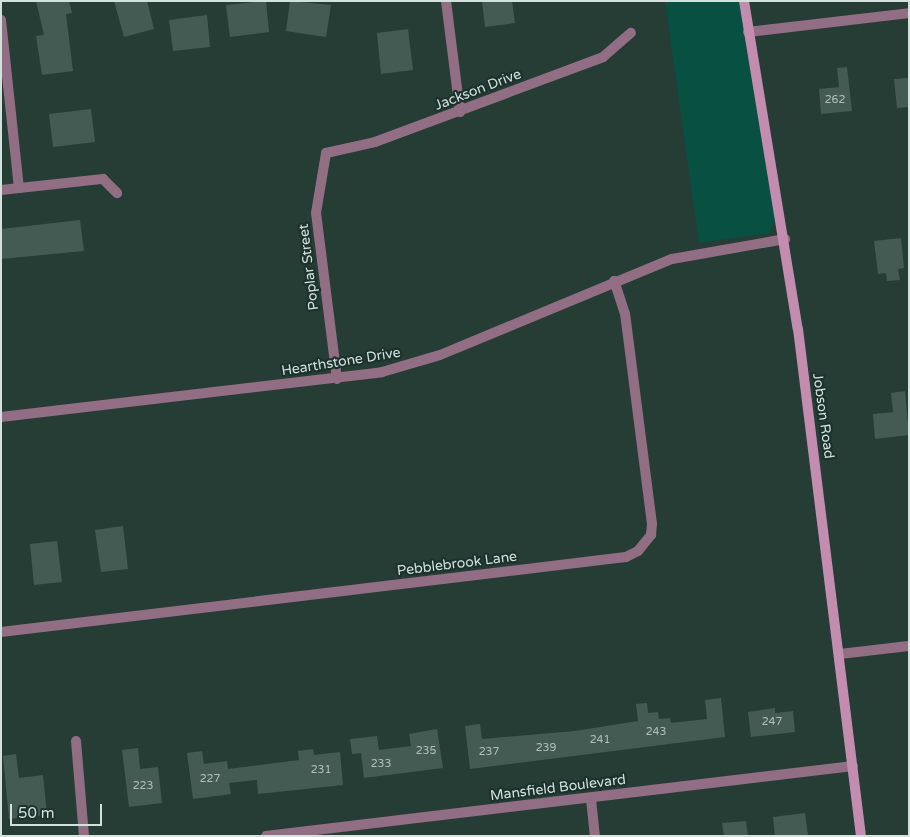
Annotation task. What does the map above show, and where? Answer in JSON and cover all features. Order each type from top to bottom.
[{"type":"street","points":[[446,1],[460,112]]},
{"type":"street","name":"Jobson Road","points":[[744,1],[785,239],[840,654],[860,836]]},
{"type":"street","points":[[748,32],[909,13]]},
{"type":"street","points":[[1,20],[19,188]]},
{"type":"street","name":"Jackson Drive","points":[[326,153],[375,142],[460,112],[603,57],[631,32]]},
{"type":"street","name":"Poplar Street","points":[[326,153],[316,213],[337,379]]},
{"type":"street","points":[[1,190],[102,178],[117,194]]},
{"type":"street","name":"Hearthstone Drive","points":[[1,417],[337,379],[408,366],[614,281],[692,253],[785,239]]},
{"type":"street","name":"Pebblebrook Lane","points":[[1,632],[626,557],[638,551],[651,535],[652,524],[625,314],[614,281]]},
{"type":"street","points":[[840,654],[909,646]]},
{"type":"street","points":[[76,740],[84,836]]},
{"type":"street","name":"Mansfield Boulevard","points":[[266,836],[343,831],[853,766]]},
{"type":"street","points":[[591,799],[595,836]]},
{"type":"green space","points":[[665,1],[742,1],[775,218],[770,233],[699,243]]},
{"type":"building","points":[[36,1],[69,1],[72,13],[66,14],[73,71],[42,75],[36,36],[44,35]]},
{"type":"building","points":[[114,1],[147,1],[154,29],[124,37]]},
{"type":"building","points":[[266,1],[269,32],[230,37],[226,5]]},
{"type":"building","points":[[290,1],[331,5],[326,37],[286,31]]},
{"type":"building","points":[[482,1],[512,1],[515,23],[485,27]]},
{"type":"building","points":[[207,15],[210,47],[173,51],[169,20]]},
{"type":"building","points":[[408,29],[413,70],[381,74],[377,33]]},
{"type":"building","points":[[847,67],[852,111],[821,114],[819,89],[839,87],[837,68]]},
{"type":"building","points":[[909,78],[909,107],[897,108],[894,79]]},
{"type":"building","points":[[91,109],[95,142],[53,147],[49,114]]},
{"type":"building","points":[[80,220],[84,251],[1,259],[1,229]]},
{"type":"building","points":[[901,238],[904,268],[898,269],[900,280],[887,281],[886,273],[878,274],[874,241]]},
{"type":"building","points":[[905,391],[909,435],[875,439],[873,414],[893,412],[891,393]]},
{"type":"building","points":[[123,526],[128,569],[101,572],[95,530]]},
{"type":"building","points":[[57,541],[62,582],[34,585],[30,544]]},
{"type":"building","points":[[721,698],[725,737],[470,769],[465,726],[480,724],[482,739],[575,731],[638,721],[636,704],[647,703],[648,713],[658,712],[659,719],[670,718],[671,723],[707,719],[705,700]]},
{"type":"building","points":[[775,708],[775,713],[793,711],[795,732],[751,737],[748,712]]},
{"type":"building","points":[[437,729],[443,768],[364,778],[361,753],[352,754],[350,739],[377,736],[379,750],[411,746],[409,734]]},
{"type":"building","points":[[138,748],[140,769],[158,767],[162,803],[129,807],[122,750]]},
{"type":"building","points":[[313,749],[314,755],[340,752],[343,785],[258,794],[257,780],[229,783],[231,794],[193,799],[187,753],[202,751],[204,764],[227,761],[228,769],[299,760],[298,751]]},
{"type":"building","points":[[16,754],[19,778],[43,775],[47,815],[9,819],[3,756]]},
{"type":"building","points":[[805,813],[808,836],[775,836],[773,817]]},
{"type":"building","points":[[746,821],[748,836],[724,836],[722,823]]}]
